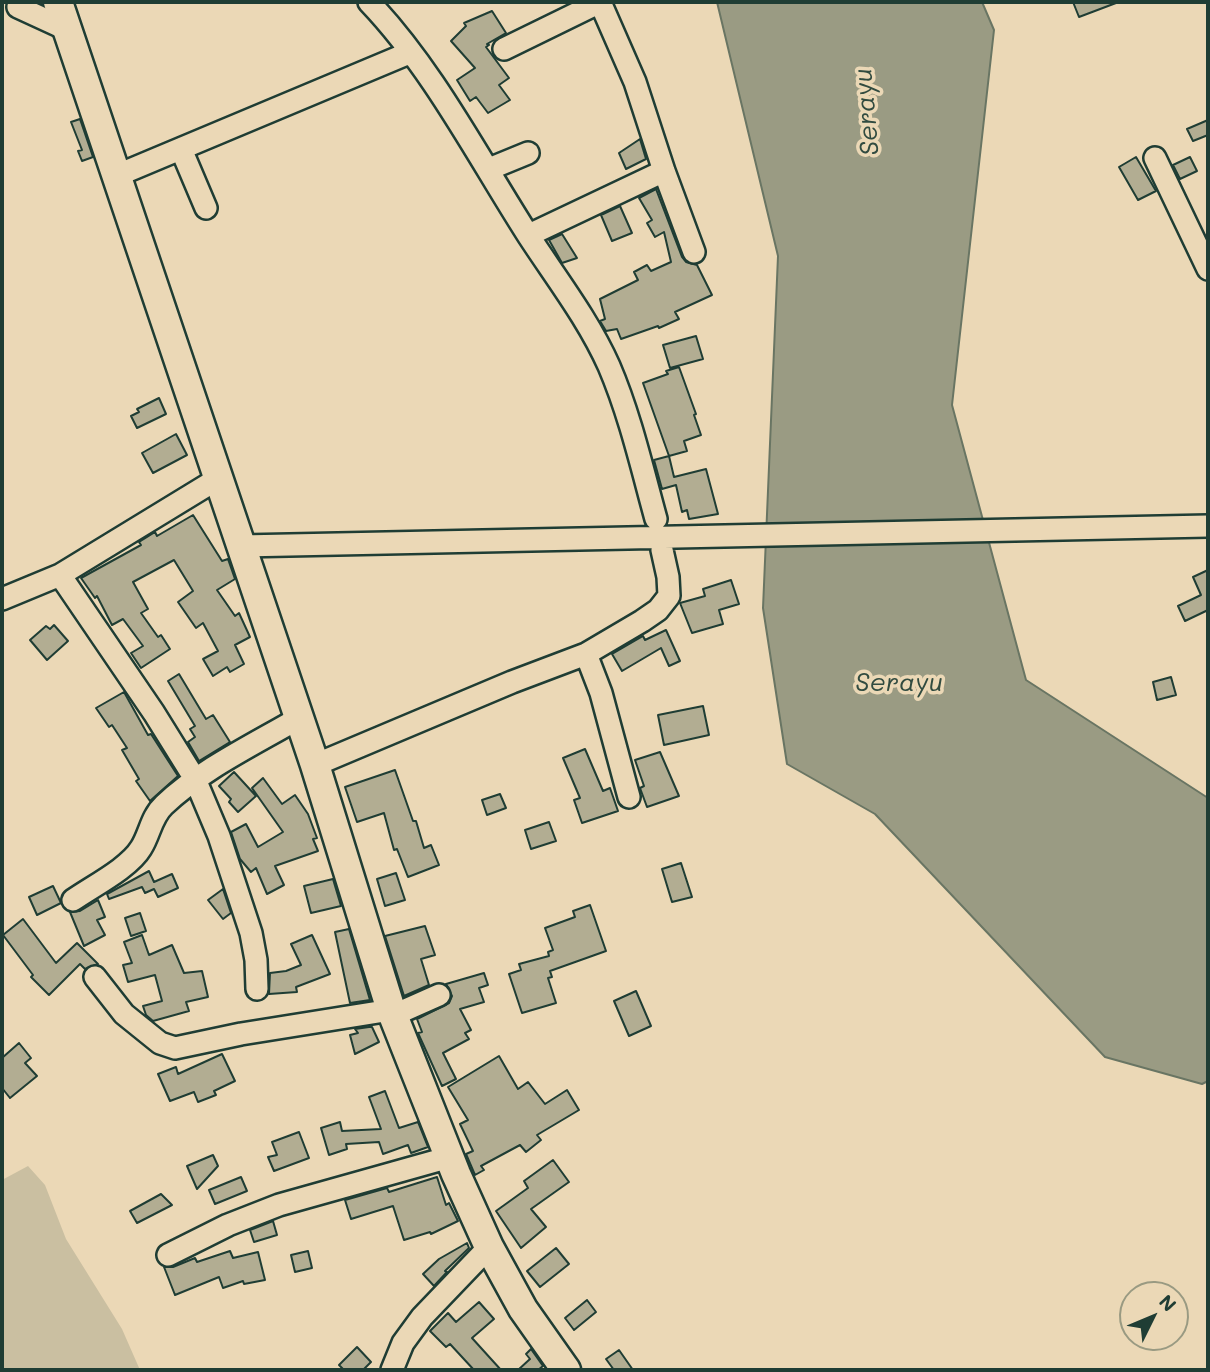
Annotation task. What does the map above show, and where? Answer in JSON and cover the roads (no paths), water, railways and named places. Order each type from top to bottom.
[{"type":"main road","points":[[58,2],[315,765],[393,1012],[489,1247],[523,1308],[566,1370]]},
{"type":"street","points":[[369,2],[410,52],[457,119],[570,295],[608,365],[630,426],[656,519]]},
{"type":"street","points":[[504,49],[600,2],[635,82],[664,172],[694,252]]},
{"type":"street","points":[[14,7],[68,30]]},
{"type":"street","points":[[118,175],[410,52]]},
{"type":"street","points":[[181,149],[206,208]]},
{"type":"street","points":[[489,169],[528,153]]},
{"type":"street","points":[[1155,158],[1203,244],[1208,269]]},
{"type":"street","points":[[529,235],[664,172]]},
{"type":"street","points":[[2,599],[60,575],[219,478]]},
{"type":"street","points":[[241,547],[1208,526]]},
{"type":"street","points":[[315,765],[512,682],[586,654],[650,616],[669,596],[662,550]]},
{"type":"street","points":[[60,575],[154,713],[195,779],[219,836],[251,933],[257,960],[257,989]]},
{"type":"street","points":[[586,654],[601,693],[629,797]]},
{"type":"street","points":[[73,900],[125,864],[141,848],[161,807],[195,779],[299,718]]},
{"type":"street","points":[[95,977],[124,1014],[160,1043],[175,1048],[241,1034],[393,1012],[439,995]]},
{"type":"street","points":[[168,1255],[228,1225],[279,1205],[450,1157]]},
{"type":"street","points":[[392,1370],[402,1343],[422,1317],[489,1247]]},
{"type":"water","name":"Serayu","points":[[717,2],[982,2],[994,30],[952,405],[1026,680],[1208,798],[1208,1081],[1202,1084],[1105,1057],[875,814],[787,764],[763,608],[778,256]]}]
